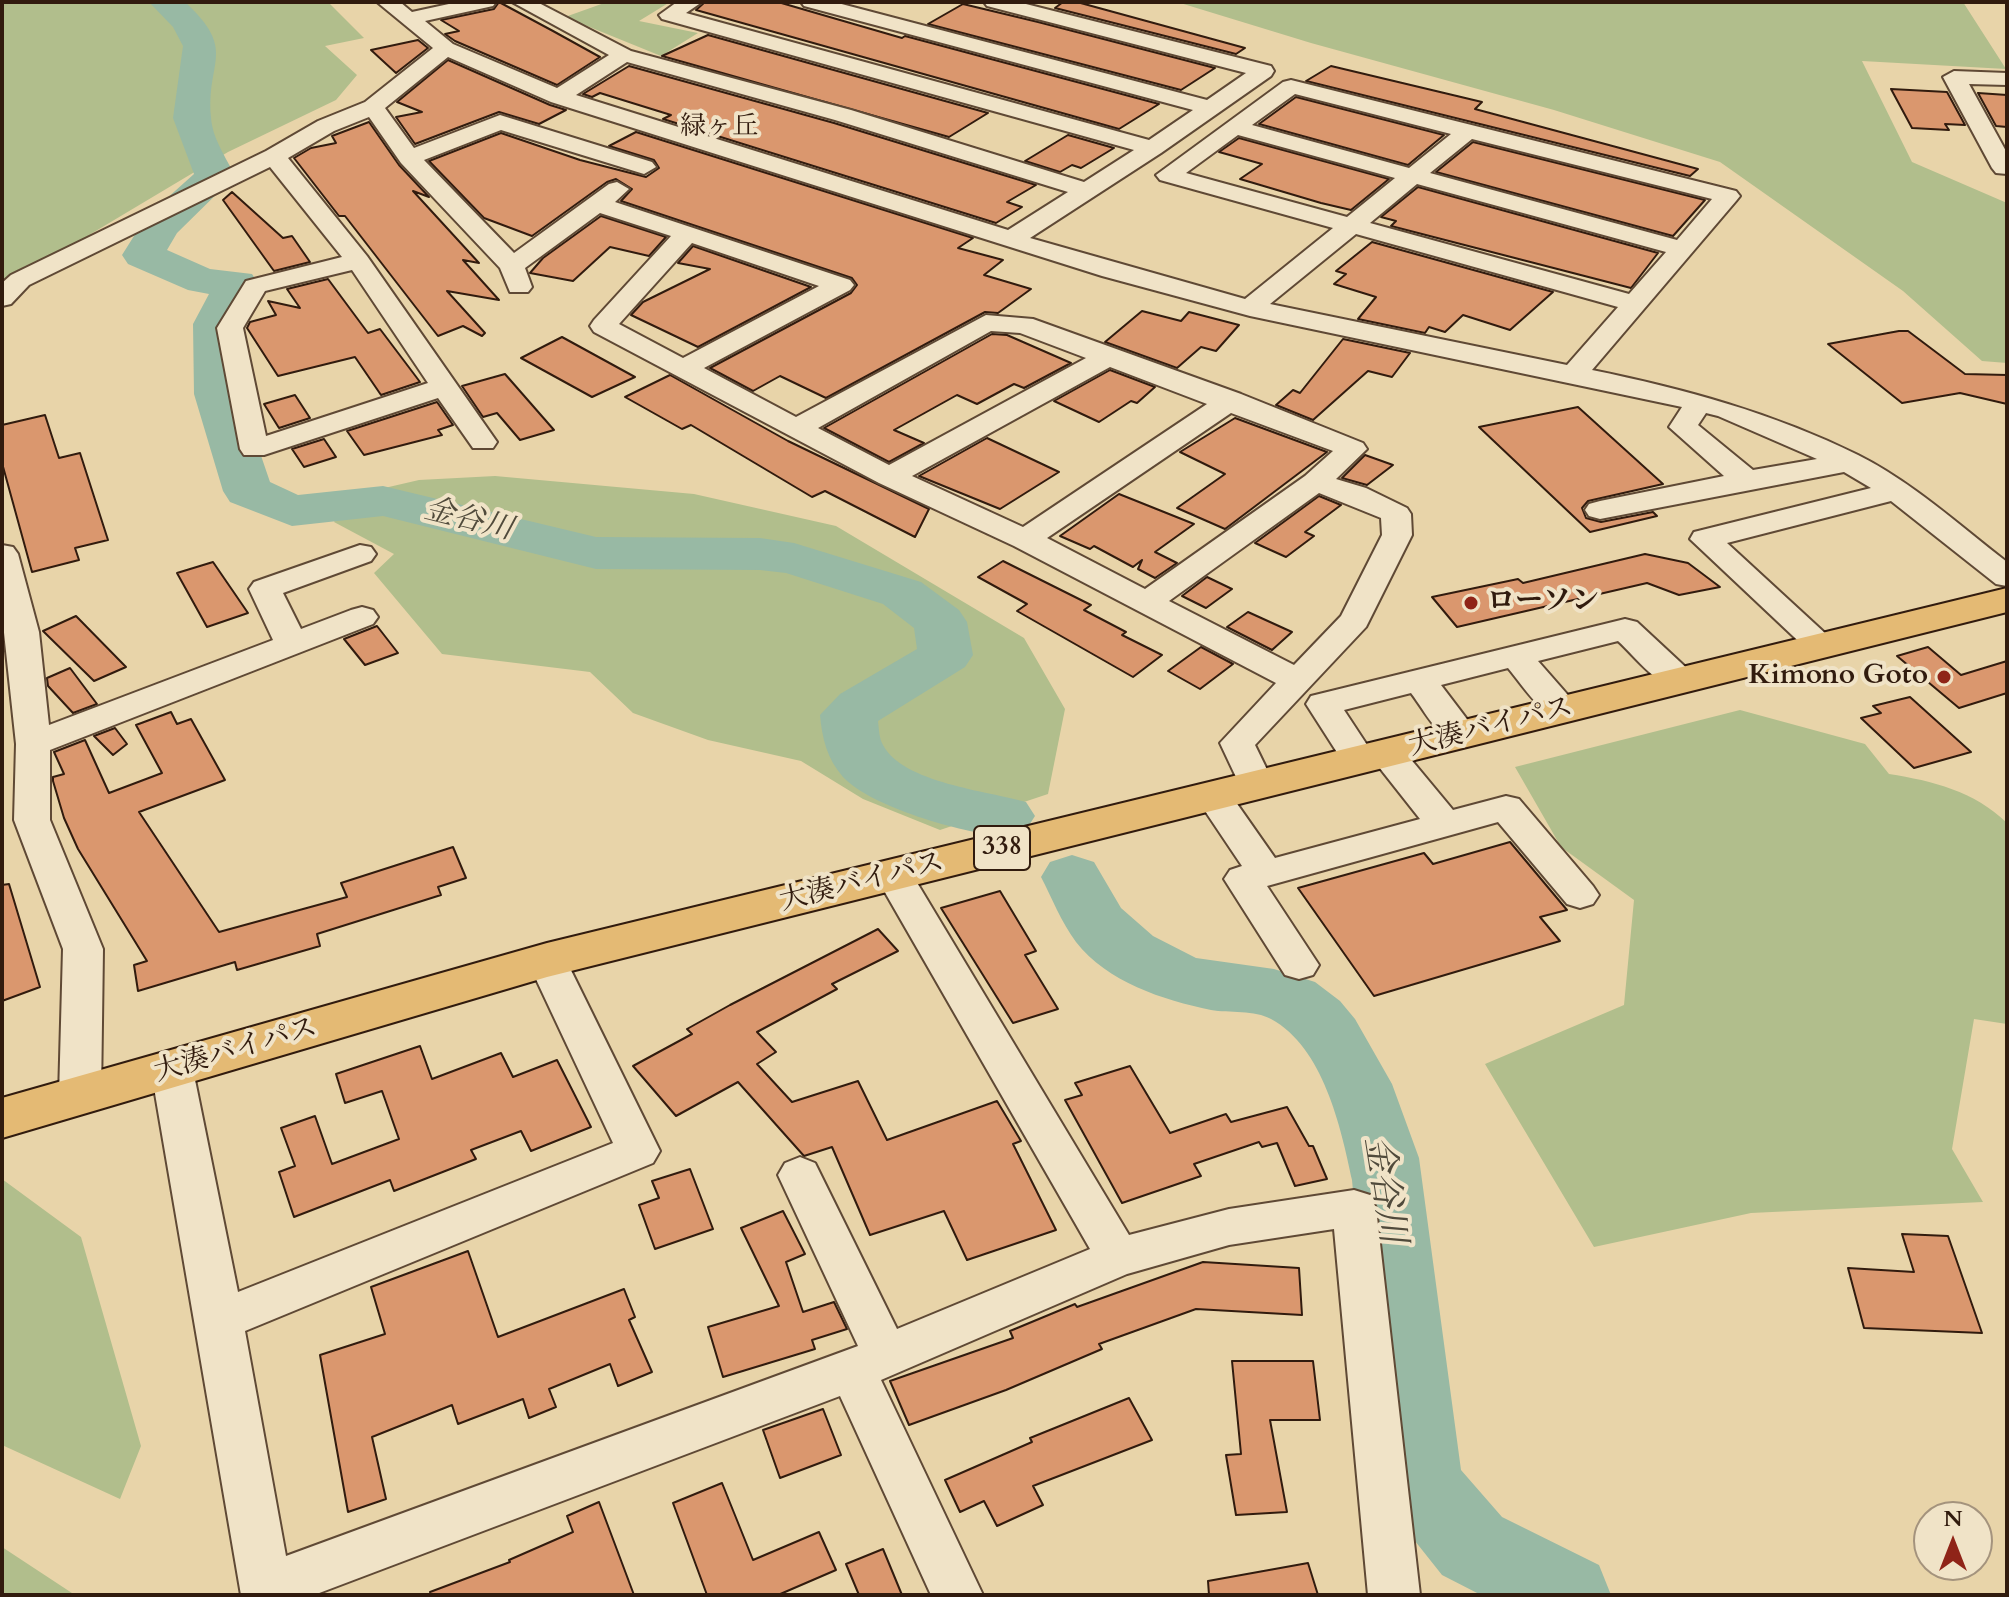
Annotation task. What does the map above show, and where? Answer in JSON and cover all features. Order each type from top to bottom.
[{"type":"highway","name":"大湊バイパス","points":[[2,1118],[547,960],[2007,600]]},
{"type":"street","points":[[387,2],[446,48],[559,97],[1111,271],[1250,308],[1698,403],[1788,433],[1849,462],[1896,491],[2007,577]]},
{"type":"street","points":[[408,19],[486,2]]},
{"type":"street","points":[[522,2],[624,55],[843,115],[1087,190]]},
{"type":"street","points":[[692,2],[669,15],[1153,148]]},
{"type":"street","points":[[994,2],[1040,7],[1263,71],[1153,148],[1013,238]]},
{"type":"street","points":[[821,3],[910,30],[1212,108]]},
{"type":"street","points":[[851,64],[910,30]]},
{"type":"street","points":[[2,298],[20,280],[274,156],[326,126],[373,107],[446,48]]},
{"type":"street","points":[[559,97],[624,55]]},
{"type":"street","points":[[2004,168],[1954,77],[2007,79]]},
{"type":"street","points":[[843,115],[903,78]]},
{"type":"street","points":[[1573,375],[1728,196],[1291,87],[1168,175],[1634,303]]},
{"type":"street","points":[[373,107],[409,158],[516,276],[644,167],[694,138]]},
{"type":"street","points":[[409,158],[500,122],[644,167]]},
{"type":"street","points":[[1236,128],[1683,249]]},
{"type":"street","points":[[1250,308],[1467,132]]},
{"type":"street","points":[[274,156],[358,261],[483,442]]},
{"type":"street","points":[[598,204],[841,285],[684,368]]},
{"type":"street","points":[[687,234],[603,326],[889,477],[1025,539],[1298,681]]},
{"type":"street","points":[[358,261],[255,286],[230,328],[254,449],[443,387]]},
{"type":"street","points":[[799,427],[986,323],[1024,325],[1231,400],[1353,449],[1315,482],[1149,601]]},
{"type":"street","points":[[889,477],[1110,356]]},
{"type":"street","points":[[1025,539],[1231,400]]},
{"type":"street","points":[[1698,403],[1683,427],[1747,480]]},
{"type":"street","points":[[1600,510],[1849,462]]},
{"type":"street","points":[[1257,786],[1237,743],[1355,620],[1397,535],[1396,514],[1355,494],[1315,482]]},
{"type":"street","points":[[1823,646],[1705,539],[1896,491]]},
{"type":"street","points":[[2,554],[33,744],[32,820],[83,949],[80,1096]]},
{"type":"street","points":[[292,644],[265,589],[360,554]]},
{"type":"street","points":[[33,744],[362,617]]},
{"type":"street","points":[[1445,825],[1373,757],[1323,704],[1625,629],[1681,681]]},
{"type":"street","points":[[1515,656],[1564,710]]},
{"type":"street","points":[[1419,680],[1462,735]]},
{"type":"street","points":[[1213,796],[1266,873]]},
{"type":"street","points":[[1299,965],[1243,879],[1506,808],[1580,895]]},
{"type":"street","points":[[894,875],[1118,1257]]},
{"type":"street","points":[[220,1320],[638,1151],[547,960]]},
{"type":"street","points":[[172,1070],[220,1320],[266,1592],[869,1362],[1118,1257],[1229,1227],[1354,1208],[1394,1595]]},
{"type":"street","points":[[800,1175],[957,1595]]},
{"type":"green space","points":[[2,2],[328,2],[364,38],[325,46],[357,75],[336,100],[228,152],[2,287]]},
{"type":"green space","points":[[607,2],[670,2],[639,21],[698,33],[661,56],[565,17]]},
{"type":"green space","points":[[1177,2],[1963,2],[2006,69],[1862,61],[1912,162],[2007,203],[2007,363],[1982,361],[1903,291],[1720,162],[1554,110],[1311,43]]},
{"type":"green space","points":[[495,476],[694,494],[836,526],[1024,638],[1065,709],[1048,794],[940,830],[863,799],[801,761],[708,740],[633,713],[590,672],[442,654],[374,573],[394,554],[334,522],[350,496],[419,480]]},
{"type":"green space","points":[[1740,710],[1865,744],[1889,774],[1921,780],[1967,795],[2007,823],[2007,1024],[1974,1019],[1952,1149],[1983,1202],[1751,1213],[1594,1247],[1485,1064],[1624,1005],[1634,900],[1561,847],[1515,767]]},
{"type":"green space","points":[[2,1179],[81,1237],[141,1446],[120,1499],[2,1445]]},
{"type":"green space","points":[[2,1547],[75,1595],[2,1595]]},
{"type":"building","points":[[499,2],[600,57],[557,85],[445,34],[459,31],[441,20],[494,9]]},
{"type":"building","points":[[705,2],[778,2],[902,38],[905,36],[1159,104],[1119,129],[696,10]]},
{"type":"building","points":[[1063,2],[1077,2],[1245,48],[1236,54],[1055,8]]},
{"type":"building","points":[[963,4],[1215,68],[1181,90],[928,24]]},
{"type":"building","points":[[708,35],[988,113],[949,137],[662,56]]},
{"type":"building","points":[[418,40],[428,48],[396,73],[371,50]]},
{"type":"building","points":[[448,60],[566,110],[539,124],[499,112],[415,144],[396,117],[422,112],[397,102]]},
{"type":"building","points":[[629,66],[834,123],[1036,185],[1007,202],[1022,207],[996,223],[663,119],[671,115],[600,93],[592,97],[583,94]]},
{"type":"building","points":[[1331,66],[1482,102],[1475,109],[1698,169],[1690,176],[1306,81]]},
{"type":"building","points":[[1891,89],[1947,92],[1965,125],[1945,124],[1949,130],[1912,128]]},
{"type":"building","points":[[1978,93],[2007,95],[2007,127],[1996,126]]},
{"type":"building","points":[[1296,97],[1444,135],[1408,165],[1259,124]]},
{"type":"building","points":[[369,122],[399,165],[429,197],[413,191],[479,263],[463,260],[499,300],[447,291],[485,333],[482,336],[463,326],[438,336],[345,216],[339,216],[294,158],[311,148],[336,143],[332,136]]},
{"type":"building","points":[[636,132],[973,238],[958,248],[1003,260],[984,275],[1031,289],[998,313],[985,312],[826,398],[780,376],[753,391],[710,368],[851,293],[857,285],[852,278],[621,201],[632,189],[616,179],[607,182],[532,236],[484,218],[429,161],[501,133],[580,160],[646,177],[659,168],[654,160],[609,146]]},
{"type":"building","points":[[1068,135],[1114,148],[1081,168],[1072,165],[1060,172],[1025,161]]},
{"type":"building","points":[[1239,138],[1389,179],[1351,210],[1321,203],[1240,179],[1262,164],[1219,152]]},
{"type":"building","points":[[1473,142],[1705,200],[1673,236],[1436,172]]},
{"type":"building","points":[[1418,187],[1658,253],[1631,288],[1391,226],[1396,221],[1381,217]]},
{"type":"building","points":[[232,192],[283,238],[292,236],[310,262],[274,271],[223,200]]},
{"type":"building","points":[[601,216],[666,237],[649,256],[610,247],[573,281],[530,273],[543,258]]},
{"type":"building","points":[[1372,242],[1553,292],[1510,330],[1463,315],[1445,332],[1429,327],[1425,333],[1358,319],[1376,297],[1334,284],[1346,274],[1336,271]]},
{"type":"building","points":[[693,246],[811,287],[698,347],[631,315],[643,302],[710,269],[678,263]]},
{"type":"building","points":[[328,279],[368,333],[380,329],[420,382],[381,395],[355,357],[278,376],[247,328],[250,322],[276,315],[268,301],[300,308],[287,289]]},
{"type":"building","points":[[1142,311],[1181,321],[1189,312],[1239,325],[1216,351],[1201,347],[1177,368],[1105,342]]},
{"type":"building","points":[[1908,331],[1965,374],[2007,375],[2007,404],[1960,393],[1902,403],[1828,344]]},
{"type":"building","points":[[992,334],[1007,335],[1071,363],[1024,388],[1014,384],[977,404],[957,395],[894,430],[924,443],[889,462],[824,428]]},
{"type":"building","points":[[562,337],[635,377],[592,397],[521,358]]},
{"type":"building","points":[[1343,339],[1410,353],[1392,377],[1368,371],[1313,420],[1276,405],[1293,390],[1300,393]]},
{"type":"building","points":[[1110,370],[1155,387],[1137,403],[1131,401],[1099,422],[1054,401]]},
{"type":"building","points":[[505,374],[554,430],[520,440],[497,413],[483,417],[462,386]]},
{"type":"building","points":[[670,375],[788,441],[929,509],[915,537],[825,491],[812,497],[691,425],[682,429],[625,397]]},
{"type":"building","points":[[295,395],[310,418],[279,428],[264,404]]},
{"type":"building","points":[[437,402],[453,425],[438,430],[442,435],[364,455],[347,431]]},
{"type":"building","points":[[1578,407],[1663,484],[1588,501],[1582,508],[1586,518],[1601,522],[1653,512],[1657,516],[1590,532],[1479,427]]},
{"type":"building","points":[[45,415],[59,458],[80,453],[108,540],[75,548],[79,560],[32,572],[2,463],[2,425]]},
{"type":"building","points":[[1235,418],[1327,452],[1225,529],[1177,508],[1225,474],[1180,452]]},
{"type":"building","points":[[987,438],[1059,472],[1000,509],[919,476]]},
{"type":"building","points":[[324,439],[336,457],[304,467],[292,449]]},
{"type":"building","points":[[1365,455],[1393,465],[1367,485],[1342,478]]},
{"type":"building","points":[[1119,494],[1194,524],[1155,552],[1177,563],[1155,578],[1138,569],[1142,560],[1133,567],[1094,546],[1090,549],[1060,536]]},
{"type":"building","points":[[1319,496],[1341,505],[1305,532],[1314,536],[1286,557],[1255,543]]},
{"type":"building","points":[[1645,554],[1688,563],[1720,587],[1679,595],[1647,583],[1457,627],[1432,597],[1518,579],[1523,583]]},
{"type":"building","points":[[1003,561],[1091,605],[1084,610],[1126,632],[1122,635],[1162,655],[1133,677],[1017,611],[1027,604],[978,577]]},
{"type":"building","points":[[213,562],[248,613],[207,627],[177,573]]},
{"type":"building","points":[[1207,577],[1232,589],[1206,608],[1182,596]]},
{"type":"building","points":[[1248,612],[1292,632],[1272,650],[1227,627]]},
{"type":"building","points":[[76,616],[126,667],[94,681],[43,631]]},
{"type":"building","points":[[377,626],[398,653],[365,665],[344,639]]},
{"type":"building","points":[[1201,647],[1233,664],[1200,689],[1168,671]]},
{"type":"building","name":"Kimono Goto","points":[[1928,647],[1961,675],[2007,661],[2007,693],[1959,708],[1897,656]]},
{"type":"building","points":[[70,668],[97,704],[73,713],[48,686],[47,678]]},
{"type":"building","points":[[1910,697],[1971,752],[1914,768],[1861,718],[1881,713],[1873,706]]},
{"type":"building","points":[[171,712],[177,724],[191,719],[225,780],[139,812],[219,932],[347,897],[341,883],[453,847],[466,878],[438,887],[441,895],[317,934],[320,946],[237,970],[235,962],[138,991],[134,965],[147,961],[78,849],[64,818],[53,777],[64,774],[54,752],[85,740],[109,793],[162,773],[136,725]]},
{"type":"building","points":[[115,728],[127,744],[113,755],[94,736]]},
{"type":"building","points":[[1510,842],[1567,910],[1540,917],[1560,941],[1374,996],[1298,888],[1424,853],[1433,864]]},
{"type":"building","points":[[9,884],[40,987],[2,1001],[2,885]]},
{"type":"building","points":[[1000,891],[1036,951],[1025,955],[1058,1009],[1013,1023],[941,908]]},
{"type":"building","points":[[878,929],[898,951],[832,984],[837,989],[757,1032],[776,1052],[757,1064],[792,1102],[858,1081],[887,1140],[997,1101],[1021,1141],[1013,1144],[1056,1230],[967,1260],[944,1211],[870,1235],[832,1147],[804,1156],[738,1082],[676,1116],[633,1066],[692,1034],[687,1029]]},
{"type":"building","points":[[420,1046],[432,1079],[501,1053],[513,1077],[557,1060],[591,1127],[531,1151],[521,1131],[471,1150],[476,1159],[394,1191],[390,1180],[294,1217],[279,1172],[295,1166],[281,1128],[315,1116],[332,1164],[399,1139],[382,1091],[345,1103],[336,1074]]},
{"type":"building","points":[[1130,1066],[1170,1133],[1226,1114],[1231,1122],[1287,1107],[1309,1146],[1313,1146],[1327,1179],[1295,1186],[1277,1143],[1262,1147],[1259,1142],[1194,1164],[1201,1176],[1122,1203],[1065,1100],[1082,1095],[1075,1083]]},
{"type":"building","points":[[690,1169],[713,1229],[655,1249],[639,1205],[659,1198],[652,1181]]},
{"type":"building","points":[[783,1211],[805,1254],[786,1262],[803,1312],[834,1302],[847,1329],[812,1340],[815,1349],[723,1377],[708,1327],[779,1306],[741,1228]]},
{"type":"building","points":[[1902,1234],[1948,1236],[1982,1333],[1864,1328],[1848,1268],[1914,1272]]},
{"type":"building","points":[[468,1251],[498,1337],[624,1289],[635,1317],[629,1320],[652,1372],[618,1386],[610,1364],[549,1389],[556,1407],[529,1418],[523,1399],[458,1424],[452,1405],[372,1437],[386,1499],[348,1512],[320,1355],[385,1334],[371,1287]]},
{"type":"building","points":[[1203,1262],[1299,1268],[1302,1315],[1196,1309],[1099,1344],[1102,1349],[1006,1390],[909,1425],[890,1381],[1013,1338],[1010,1331],[1075,1304],[1077,1307]]},
{"type":"building","points":[[1232,1361],[1313,1361],[1320,1420],[1270,1420],[1287,1512],[1236,1515],[1226,1455],[1241,1454]]},
{"type":"building","points":[[1129,1398],[1152,1440],[1033,1486],[1043,1505],[997,1526],[984,1501],[960,1512],[945,1480],[1032,1442],[1030,1438]]},
{"type":"building","points":[[823,1409],[841,1455],[780,1478],[763,1430]]},
{"type":"building","points":[[722,1483],[753,1560],[819,1532],[836,1570],[778,1595],[707,1595],[673,1503]]},
{"type":"building","points":[[599,1502],[634,1595],[431,1595],[430,1592],[510,1562],[573,1532],[567,1516]]},
{"type":"building","points":[[883,1549],[902,1595],[859,1595],[846,1564]]},
{"type":"building","points":[[1308,1563],[1318,1595],[1209,1595],[1208,1581]]},
{"type":"waterway","name":"金谷川","points":[[166,2],[196,34],[200,46],[192,118],[198,140],[215,176],[160,226],[143,255],[203,281],[237,283],[215,324],[217,394],[248,491],[292,511],[383,501],[596,553],[760,554],[794,559],[902,593],[940,622],[945,655],[849,715],[851,741],[862,762],[880,777],[903,789],[1005,816]]},
{"type":"waterway","name":"金谷川","points":[[1072,877],[1098,925],[1130,953],[1161,970],[1193,981],[1291,999],[1316,1019],[1331,1038],[1368,1109],[1388,1180],[1421,1485],[1472,1546],[1568,1595]]},
{"type":"place","name":"ローソン","points":[[1471,603]]},
{"type":"place","name":"Kimono Goto","points":[[1944,677]]},
{"type":"district","name":"緑ヶ丘","points":[[719,128]]}]
